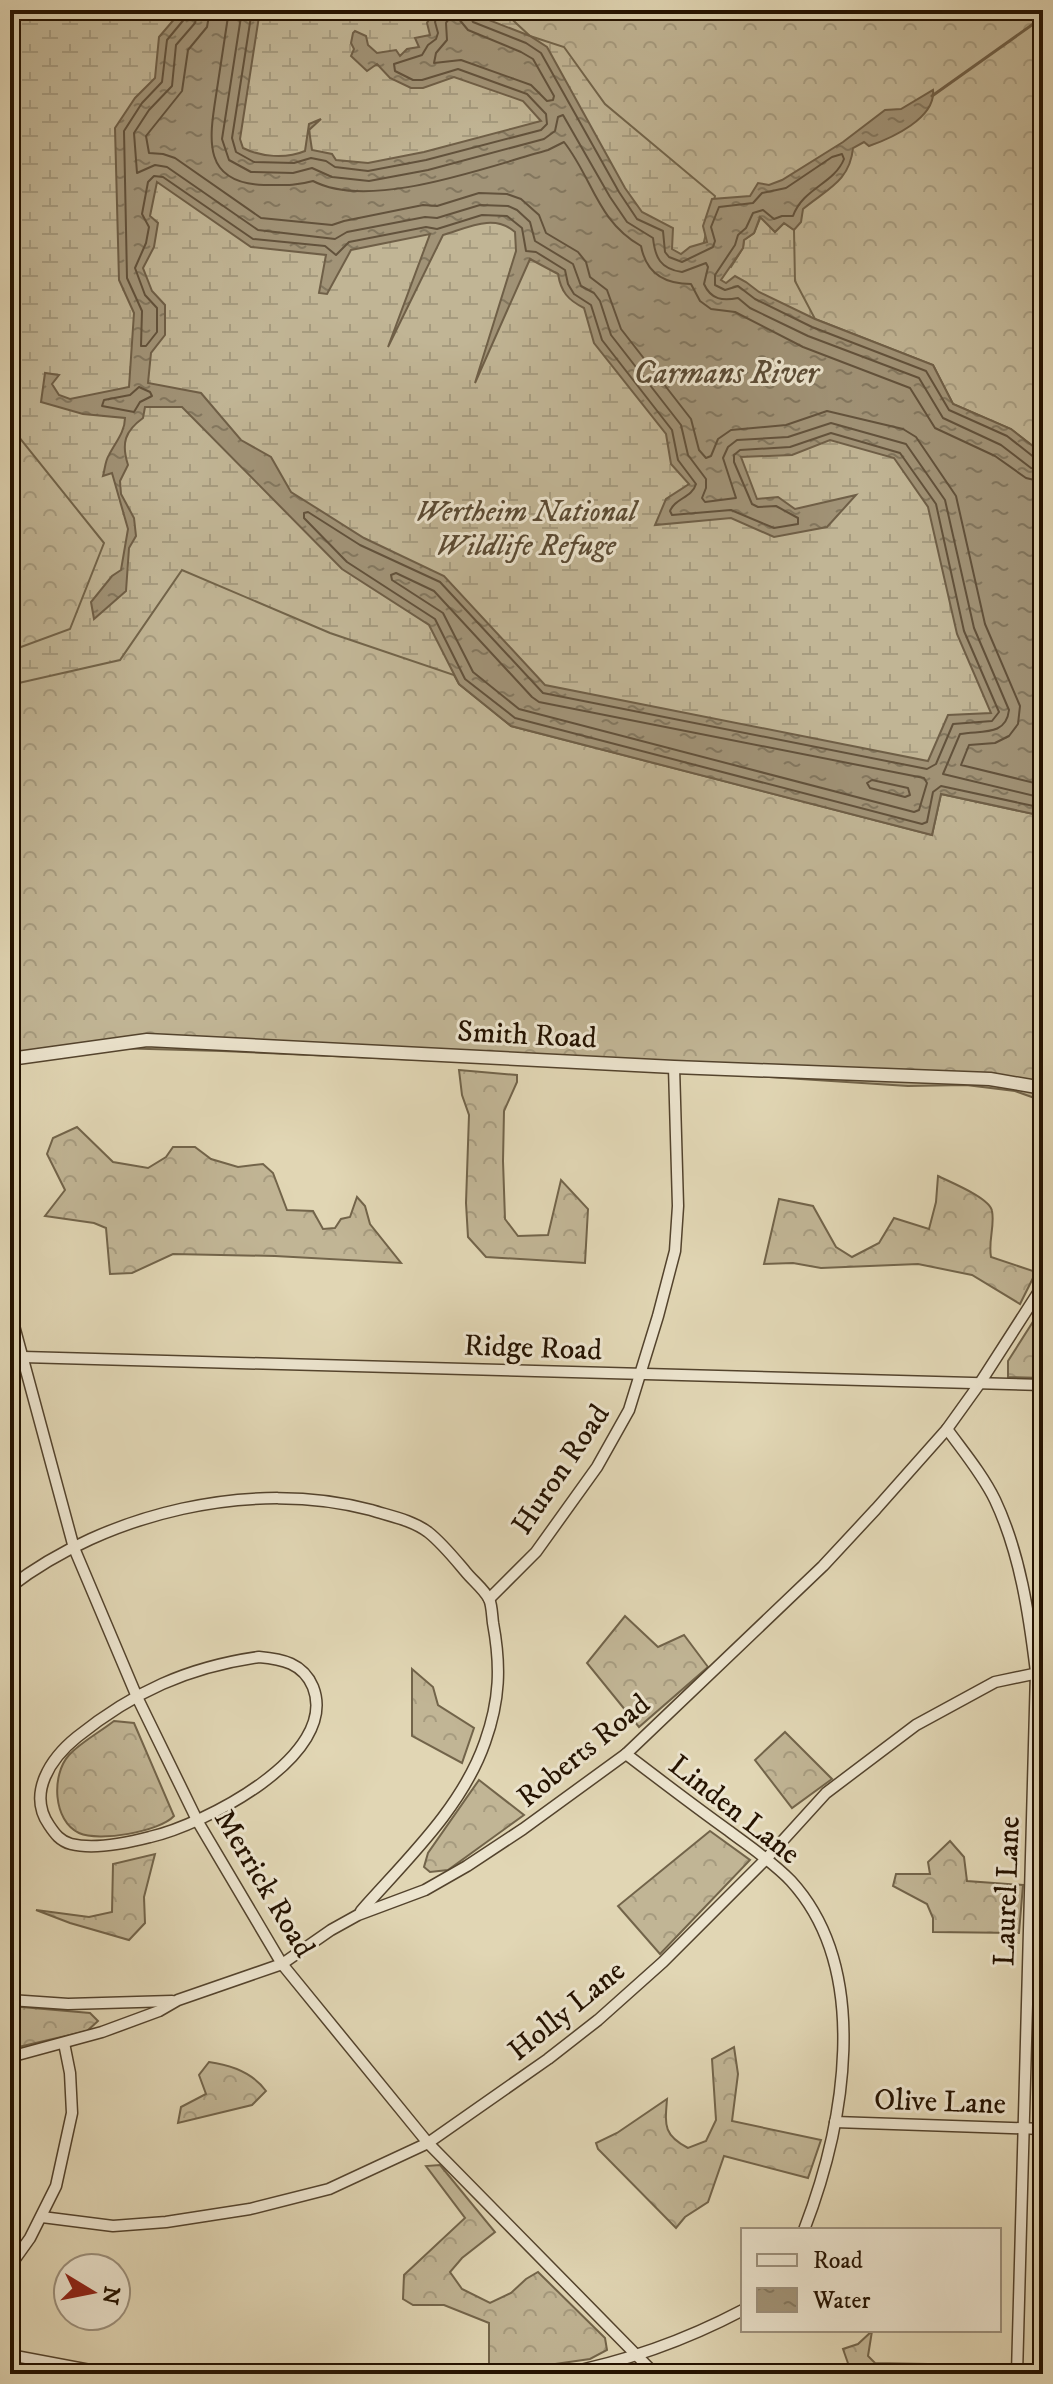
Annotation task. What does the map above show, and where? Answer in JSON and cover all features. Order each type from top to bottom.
[{"type":"street","name":"Smith Road","points":[[10,1059],[147,1040],[674,1067],[990,1079],[1043,1088]]},
{"type":"street","name":"Huron Road","points":[[489,1599],[536,1552],[597,1467],[629,1410],[675,1251],[678,1206],[674,1067]]},
{"type":"street","name":"Roberts Road","points":[[10,2057],[102,2032],[159,2011],[178,2000],[282,1964],[358,1915],[425,1890],[467,1866],[626,1754],[823,1566],[947,1429],[1043,1285]]},
{"type":"street","name":"Merrick Road","points":[[10,1311],[74,1548],[137,1697],[198,1822],[282,1964],[428,2143],[655,2374]]},
{"type":"street","name":"Ridge Road","points":[[23,1357],[1043,1385]]},
{"type":"street","name":"Laurel Lane","points":[[947,1429],[994,1498],[1012,1547],[1039,1672],[1022,2128],[1017,2374]]},
{"type":"street","points":[[10,1587],[74,1548],[118,1527],[175,1510],[267,1500],[328,1502],[401,1519],[427,1531],[489,1599],[499,1655],[499,1686],[485,1742],[462,1790],[414,1852],[358,1915]]},
{"type":"street","points":[[259,1657],[281,1659],[296,1665],[310,1678],[317,1697],[317,1716],[307,1737],[284,1764],[244,1796],[198,1822],[131,1842],[72,1844],[58,1838],[43,1817],[40,1796],[42,1780],[77,1737],[137,1697],[176,1676],[259,1657]]},
{"type":"street","name":"Holly Lane","points":[[42,2217],[113,2226],[166,2222],[250,2209],[329,2189],[428,2143],[598,2020],[663,1962],[766,1859],[826,1793],[916,1725],[995,1682],[1039,1672]]},
{"type":"street","name":"Linden Lane","points":[[626,1754],[791,1881],[826,1932],[842,1997],[842,2055],[835,2122],[816,2200],[805,2228]]},
{"type":"street","points":[[10,2000],[68,2004],[178,2000]]},
{"type":"street","points":[[10,2266],[42,2217],[56,2186],[72,2113],[70,2073],[64,2043]]},
{"type":"street","name":"Olive Lane","points":[[835,2122],[1043,2129]]},
{"type":"street","points":[[561,2374],[637,2356],[741,2311]]},
{"type":"street","points":[[10,2355],[111,2374]]},
{"type":"green space","name":"Wertheim National Wildlife Refuge","points":[[10,10],[1043,10],[1043,1101],[1015,1091],[966,1085],[908,1086],[706,1073],[222,1051],[77,1047],[10,1055]]},
{"type":"green space","points":[[10,10],[502,10],[530,36],[564,47],[605,104],[715,196],[702,250],[731,267],[743,248],[744,240],[754,233],[761,216],[775,232],[784,223],[794,230],[795,281],[815,319],[933,365],[953,404],[1011,429],[1043,454],[1043,816],[941,794],[932,835],[511,726],[459,684],[454,675],[330,633],[182,570],[120,660],[10,685],[10,651],[70,629],[104,543],[10,426]]},
{"type":"green space","points":[[459,1070],[517,1075],[504,1111],[505,1219],[518,1236],[548,1235],[561,1180],[588,1209],[585,1263],[486,1257],[468,1237],[469,1115],[462,1095]]},
{"type":"green space","points":[[77,1127],[113,1162],[148,1168],[166,1157],[173,1147],[195,1147],[211,1159],[238,1167],[263,1164],[273,1173],[287,1210],[313,1211],[323,1229],[335,1228],[341,1219],[350,1217],[357,1197],[365,1206],[370,1224],[401,1263],[173,1254],[132,1273],[110,1274],[106,1228],[94,1223],[45,1216],[65,1190],[47,1154],[53,1138]]},
{"type":"green space","points":[[938,1176],[969,1191],[990,1206],[993,1217],[991,1257],[1036,1272],[1020,1304],[972,1275],[918,1264],[821,1268],[793,1263],[764,1264],[779,1199],[813,1206],[836,1247],[852,1257],[879,1243],[894,1218],[929,1229]]},
{"type":"green space","points":[[1043,1306],[1043,1378],[1008,1377],[1008,1361]]},
{"type":"green space","points":[[625,1616],[658,1647],[684,1635],[708,1667],[639,1727],[587,1663]]},
{"type":"green space","points":[[412,1669],[433,1687],[438,1705],[474,1728],[462,1763],[412,1736]]},
{"type":"green space","points":[[114,1721],[134,1723],[174,1816],[143,1831],[88,1836],[70,1827],[64,1819],[58,1797],[59,1774],[74,1750]]},
{"type":"green space","points":[[785,1732],[832,1779],[792,1808],[755,1760]]},
{"type":"green space","points":[[479,1780],[524,1815],[448,1870],[430,1872],[424,1867],[428,1853]]},
{"type":"green space","points":[[710,1831],[750,1860],[660,1954],[618,1906]]},
{"type":"green space","points":[[950,1841],[964,1857],[967,1881],[1023,1885],[1019,1933],[933,1932],[933,1918],[927,1904],[893,1886],[896,1874],[930,1874],[928,1862]]},
{"type":"green space","points":[[155,1854],[144,1897],[145,1923],[129,1940],[36,1910],[89,1917],[112,1912],[113,1864]]},
{"type":"green space","points":[[10,2006],[90,2013],[98,2021],[87,2031],[10,2049]]},
{"type":"green space","points":[[734,2047],[738,2074],[732,2121],[821,2140],[808,2178],[724,2156],[708,2202],[685,2217],[676,2228],[598,2149],[596,2143],[617,2133],[667,2099],[666,2123],[674,2139],[688,2148],[706,2141],[716,2120],[712,2059]]},
{"type":"green space","points":[[209,2062],[241,2071],[255,2079],[266,2091],[252,2105],[178,2123],[181,2107],[206,2094],[199,2075]]},
{"type":"green space","points":[[440,2165],[495,2232],[462,2258],[450,2272],[462,2289],[490,2303],[511,2293],[538,2272],[605,2338],[607,2350],[590,2359],[492,2373],[489,2368],[489,2323],[444,2305],[413,2305],[403,2299],[404,2275],[465,2218],[426,2166]]},
{"type":"green space","points":[[872,2332],[868,2356],[875,2363],[927,2364],[926,2374],[849,2374],[843,2349],[858,2344]]},
{"type":"water","name":"Carmans River","points":[[182,10],[260,10],[240,139],[243,148],[274,156],[305,151],[309,124],[321,119],[309,130],[312,150],[332,154],[336,160],[368,163],[424,152],[541,121],[523,101],[454,77],[423,88],[411,88],[390,78],[377,64],[367,71],[351,56],[355,31],[366,36],[368,45],[377,53],[396,50],[400,56],[407,49],[419,47],[415,38],[430,35],[427,23],[434,10],[473,10],[476,15],[530,36],[547,47],[625,188],[642,212],[673,228],[672,249],[681,254],[690,247],[707,242],[703,226],[712,199],[750,196],[758,183],[769,185],[782,180],[843,142],[885,110],[901,109],[933,90],[928,109],[911,126],[869,146],[864,142],[853,148],[842,177],[803,209],[801,222],[794,230],[784,223],[775,232],[760,217],[754,233],[744,240],[743,248],[721,280],[726,283],[735,276],[759,292],[815,319],[933,365],[953,404],[1011,429],[1043,454],[1043,816],[941,794],[932,835],[511,726],[459,684],[429,625],[342,569],[182,407],[145,407],[143,418],[126,438],[128,465],[120,481],[121,494],[134,518],[136,536],[129,548],[126,591],[94,619],[91,602],[112,576],[121,570],[128,529],[112,473],[103,476],[107,460],[122,433],[125,418],[83,414],[41,402],[45,373],[59,375],[52,384],[59,395],[70,399],[129,387],[134,313],[119,280],[115,128],[135,98],[155,78],[159,37]],"holes":[[[157,182],[251,247],[326,255],[319,293],[327,294],[351,250],[430,234],[388,347],[443,235],[480,224],[507,226],[515,232],[516,251],[475,383],[530,259],[558,274],[566,295],[584,308],[594,343],[666,434],[671,464],[689,484],[666,499],[655,525],[731,518],[774,537],[827,527],[856,495],[795,509],[778,497],[757,499],[741,457],[792,455],[830,440],[894,458],[928,507],[957,634],[991,713],[948,715],[928,761],[545,685],[444,576],[364,538],[291,492],[271,457],[241,440],[201,393],[148,383],[151,353],[165,335],[165,305],[152,291],[143,268],[154,247],[158,223],[150,216]]]},
{"type":"waterway","points":[[932,96],[1043,17]]}]
